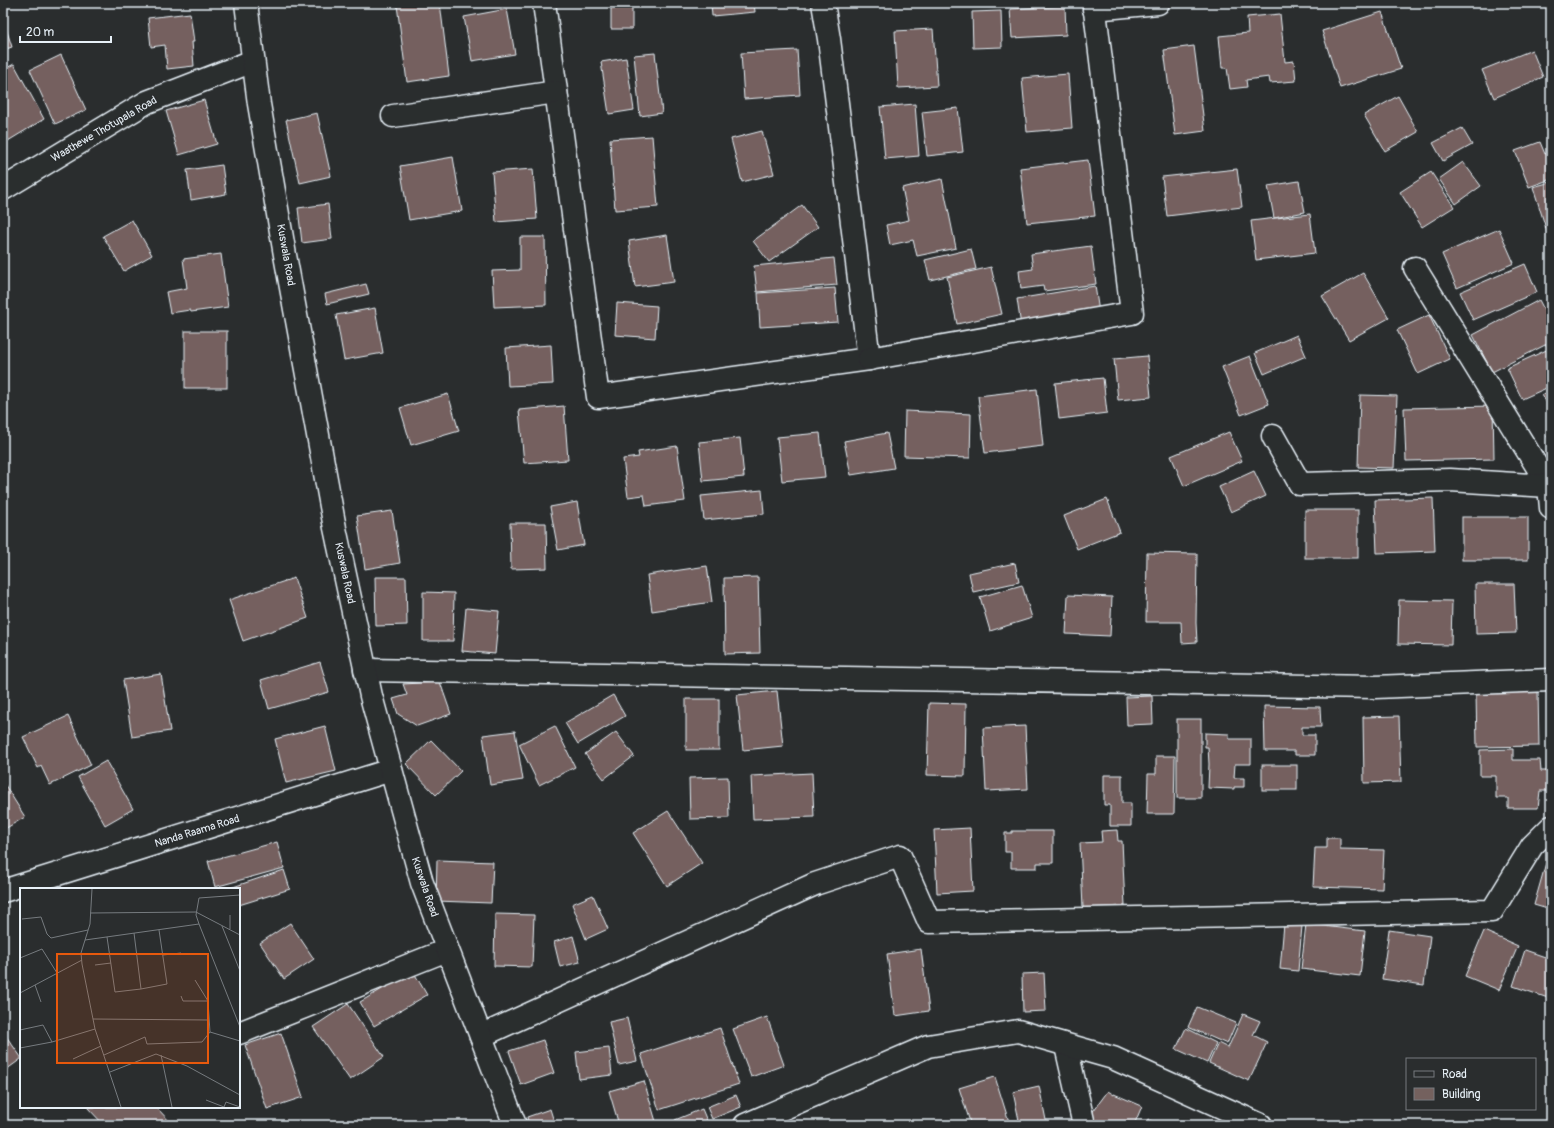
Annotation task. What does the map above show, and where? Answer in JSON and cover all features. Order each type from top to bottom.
[{"type":"street","name":"Kuswala Road","points":[[246,3],[259,104],[335,528],[370,696],[422,883],[515,1125]]},
{"type":"street","points":[[544,3],[598,397],[869,360],[1132,313],[1094,6],[1158,3]]},
{"type":"street","points":[[823,3],[829,39],[869,360]]},
{"type":"street","name":"Waathewe Thotupala Road","points":[[3,189],[147,102],[253,61]]},
{"type":"street","points":[[393,116],[556,92]]},
{"type":"street","points":[[1415,268],[1549,486],[1551,508]]},
{"type":"street","points":[[1273,436],[1300,484],[1450,480],[1549,486]]},
{"type":"street","points":[[365,670],[1375,687],[1551,680]]},
{"type":"street","name":"Nanda Raama Road","points":[[3,891],[390,770]]},
{"type":"street","points":[[481,1036],[815,884],[900,856],[929,922],[1492,912],[1532,846],[1551,827]]},
{"type":"street","points":[[240,1033],[447,950]]},
{"type":"street","points":[[745,1125],[928,1046],[1018,1031],[1066,1046],[1114,1058],[1261,1125]]},
{"type":"street","points":[[1066,1046],[1084,1125]]},
{"type":"building","points":[[413,3],[440,3],[449,76],[407,82],[397,5]]},
{"type":"building","points":[[596,3],[632,3],[632,29],[611,29],[611,5],[596,5]]},
{"type":"building","points":[[711,3],[754,3],[755,12],[712,16]]},
{"type":"building","points":[[1065,6],[1066,35],[1012,38],[1010,9]]},
{"type":"building","points":[[507,9],[515,54],[472,61],[464,17]]},
{"type":"building","points":[[1001,11],[1002,47],[973,48],[972,12]]},
{"type":"building","points":[[1382,12],[1401,69],[1340,88],[1322,31]]},
{"type":"building","points":[[190,13],[194,42],[192,42],[194,66],[167,69],[165,45],[151,47],[148,18]]},
{"type":"building","points":[[1280,14],[1285,62],[1294,61],[1296,81],[1270,83],[1269,77],[1246,80],[1247,87],[1230,89],[1227,68],[1222,68],[1219,36],[1248,33],[1247,17]]},
{"type":"building","points":[[3,19],[12,47],[3,50]]},
{"type":"building","points":[[933,29],[937,86],[898,88],[895,31]]},
{"type":"building","points":[[1194,46],[1205,131],[1175,135],[1164,50]]},
{"type":"building","points":[[797,50],[800,95],[744,99],[741,53]]},
{"type":"building","points":[[1532,50],[1543,77],[1494,98],[1482,70]]},
{"type":"building","points":[[655,53],[662,113],[640,116],[634,55]]},
{"type":"building","points":[[61,55],[86,110],[55,124],[30,70]]},
{"type":"building","points":[[626,58],[634,110],[609,114],[601,62]]},
{"type":"building","points":[[14,64],[44,119],[3,144],[3,70]]},
{"type":"building","points":[[1068,74],[1072,128],[1027,132],[1022,78]]},
{"type":"building","points":[[1398,96],[1418,132],[1385,151],[1364,115]]},
{"type":"building","points":[[204,100],[217,144],[179,155],[166,111]]},
{"type":"building","points":[[915,104],[919,156],[885,159],[880,107]]},
{"type":"building","points":[[958,108],[963,152],[927,156],[922,112]]},
{"type":"building","points":[[317,113],[331,176],[300,183],[286,120]]},
{"type":"building","points":[[1462,128],[1472,145],[1443,161],[1433,143]]},
{"type":"building","points":[[762,131],[774,174],[742,182],[731,139]]},
{"type":"building","points":[[652,136],[658,207],[615,210],[610,139]]},
{"type":"building","points":[[1540,142],[1545,154],[1551,151],[1551,179],[1529,187],[1515,151]]},
{"type":"building","points":[[453,157],[462,211],[409,220],[400,166]]},
{"type":"building","points":[[1088,160],[1095,216],[1027,223],[1020,168]]},
{"type":"building","points":[[1463,162],[1481,186],[1456,204],[1439,179]]},
{"type":"building","points":[[222,165],[226,194],[191,200],[187,170]]},
{"type":"building","points":[[533,169],[537,219],[496,222],[492,172]]},
{"type":"building","points":[[1237,169],[1242,207],[1167,216],[1162,177]]},
{"type":"building","points":[[1431,172],[1454,207],[1422,227],[1400,192]]},
{"type":"building","points":[[942,179],[956,248],[917,256],[913,240],[890,245],[886,225],[909,220],[902,188]]},
{"type":"building","points":[[1299,181],[1305,212],[1274,218],[1268,186]]},
{"type":"building","points":[[1551,182],[1551,234],[1548,235],[1533,187]]},
{"type":"building","points":[[328,204],[332,239],[302,243],[298,208]]},
{"type":"building","points":[[802,205],[818,227],[769,262],[753,241]]},
{"type":"building","points":[[1310,214],[1315,253],[1256,260],[1251,221]]},
{"type":"building","points":[[132,220],[152,255],[124,271],[103,236]]},
{"type":"building","points":[[1499,229],[1514,263],[1457,288],[1442,254]]},
{"type":"building","points":[[667,235],[674,282],[635,287],[629,241]]},
{"type":"building","points":[[520,237],[545,237],[546,305],[494,307],[492,271],[520,270]]},
{"type":"building","points":[[1091,246],[1096,284],[1044,291],[1043,286],[1021,289],[1019,271],[1033,269],[1031,254]]},
{"type":"building","points":[[971,249],[976,269],[930,280],[925,260]]},
{"type":"building","points":[[221,254],[228,307],[170,313],[166,292],[187,288],[183,259]]},
{"type":"building","points":[[834,258],[837,285],[757,292],[754,266]]},
{"type":"building","points":[[1525,264],[1537,292],[1473,320],[1460,292]]},
{"type":"building","points":[[991,267],[1002,314],[957,324],[947,277]]},
{"type":"building","points":[[1363,273],[1389,318],[1349,340],[1322,296]]},
{"type":"building","points":[[366,284],[369,294],[327,304],[325,294]]},
{"type":"building","points":[[1095,286],[1099,312],[1021,326],[1017,299]]},
{"type":"building","points":[[835,288],[838,322],[760,327],[758,293]]},
{"type":"building","points":[[1539,300],[1551,323],[1551,342],[1492,372],[1473,335]]},
{"type":"building","points":[[617,303],[657,306],[655,338],[615,335]]},
{"type":"building","points":[[375,308],[383,353],[344,360],[336,315]]},
{"type":"building","points":[[1429,315],[1450,359],[1418,374],[1397,330]]},
{"type":"building","points":[[185,331],[227,331],[227,388],[185,388]]},
{"type":"building","points":[[1297,335],[1306,356],[1264,374],[1255,353]]},
{"type":"building","points":[[551,345],[553,384],[508,386],[506,348]]},
{"type":"building","points":[[1551,348],[1551,386],[1522,399],[1507,368]]},
{"type":"building","points":[[1147,356],[1151,397],[1118,400],[1114,359]]},
{"type":"building","points":[[1250,356],[1269,404],[1241,415],[1222,367]]},
{"type":"building","points":[[1103,378],[1107,413],[1059,419],[1055,383]]},
{"type":"building","points":[[1037,389],[1043,446],[985,453],[978,396]]},
{"type":"building","points":[[1551,390],[1551,410],[1542,395]]},
{"type":"building","points":[[448,394],[459,431],[411,445],[400,408]]},
{"type":"building","points":[[1360,395],[1397,396],[1394,468],[1358,467]]},
{"type":"building","points":[[564,406],[568,460],[524,463],[519,410]]},
{"type":"building","points":[[1493,406],[1494,459],[1406,461],[1404,408]]},
{"type":"building","points":[[905,411],[971,414],[970,458],[904,456]]},
{"type":"building","points":[[1229,432],[1242,461],[1184,486],[1171,456]]},
{"type":"building","points":[[820,433],[825,477],[782,481],[777,437]]},
{"type":"building","points":[[887,433],[894,468],[851,475],[844,441]]},
{"type":"building","points":[[1551,434],[1551,444],[1547,436]]},
{"type":"building","points":[[740,438],[744,477],[703,481],[699,442]]},
{"type":"building","points":[[677,446],[685,501],[646,506],[644,495],[628,497],[623,459],[639,457],[638,452]]},
{"type":"building","points":[[1254,471],[1266,496],[1231,512],[1219,487]]},
{"type":"building","points":[[762,490],[764,514],[704,520],[701,496]]},
{"type":"building","points":[[1433,498],[1435,551],[1377,553],[1375,500]]},
{"type":"building","points":[[1107,499],[1120,532],[1077,549],[1064,516]]},
{"type":"building","points":[[577,502],[584,545],[558,550],[550,507]]},
{"type":"building","points":[[1305,510],[1358,510],[1358,558],[1305,558]]},
{"type":"building","points":[[392,511],[400,563],[365,569],[357,516]]},
{"type":"building","points":[[1462,517],[1528,517],[1528,560],[1462,560]]},
{"type":"building","points":[[510,523],[546,523],[547,568],[511,569]]},
{"type":"building","points":[[1147,553],[1197,554],[1197,642],[1182,643],[1181,622],[1146,622]]},
{"type":"building","points":[[1015,563],[1019,582],[973,592],[969,573]]},
{"type":"building","points":[[707,566],[712,602],[652,611],[647,575]]},
{"type":"building","points":[[375,577],[406,577],[407,625],[376,626]]},
{"type":"building","points":[[758,577],[760,653],[725,654],[724,578]]},
{"type":"building","points":[[294,578],[308,618],[243,641],[229,600]]},
{"type":"building","points":[[1475,584],[1514,584],[1516,633],[1476,634]]},
{"type":"building","points":[[1022,585],[1032,618],[990,631],[980,597]]},
{"type":"building","points":[[423,592],[454,593],[453,641],[423,641]]},
{"type":"building","points":[[1068,595],[1112,597],[1110,636],[1066,634]]},
{"type":"building","points":[[1399,600],[1452,601],[1451,645],[1398,644]]},
{"type":"building","points":[[466,608],[499,611],[495,654],[462,651]]},
{"type":"building","points":[[320,662],[329,692],[269,709],[261,680]]},
{"type":"building","points":[[161,674],[170,731],[132,737],[123,680]]},
{"type":"building","points":[[440,682],[451,714],[417,726],[398,714],[393,699],[407,695],[403,684]]},
{"type":"building","points":[[777,691],[783,746],[743,750],[737,695]]},
{"type":"building","points":[[1538,691],[1539,746],[1477,747],[1476,692]]},
{"type":"building","points":[[613,695],[625,716],[578,744],[565,723]]},
{"type":"building","points":[[1152,696],[1153,724],[1127,725],[1126,697]]},
{"type":"building","points":[[686,699],[719,699],[719,750],[686,750]]},
{"type":"building","points":[[929,703],[966,704],[965,776],[927,775]]},
{"type":"building","points":[[1264,706],[1320,707],[1321,727],[1302,727],[1302,735],[1315,735],[1315,755],[1295,755],[1295,751],[1265,751]]},
{"type":"building","points":[[68,716],[91,765],[50,785],[41,766],[38,768],[23,737]]},
{"type":"building","points":[[1399,716],[1401,782],[1364,783],[1363,717]]},
{"type":"building","points":[[1177,719],[1201,719],[1201,798],[1177,798]]},
{"type":"building","points":[[325,726],[336,771],[286,783],[275,739]]},
{"type":"building","points":[[555,726],[575,767],[539,785],[519,744]]},
{"type":"building","points":[[1025,726],[1028,789],[986,791],[983,728]]},
{"type":"building","points":[[515,731],[523,780],[490,785],[483,735]]},
{"type":"building","points":[[616,732],[634,756],[604,779],[585,754]]},
{"type":"building","points":[[1205,733],[1229,734],[1229,739],[1251,739],[1251,764],[1235,764],[1234,778],[1244,778],[1244,787],[1234,787],[1234,789],[1208,788],[1209,764],[1208,747],[1205,747]]},
{"type":"building","points":[[431,740],[461,771],[436,795],[406,764]]},
{"type":"building","points":[[1513,749],[1513,760],[1540,760],[1541,771],[1551,771],[1551,791],[1540,791],[1538,808],[1508,808],[1508,798],[1496,798],[1496,776],[1480,776],[1480,750]]},
{"type":"building","points":[[1156,756],[1175,756],[1174,814],[1147,814],[1148,774],[1156,774]]},
{"type":"building","points":[[106,761],[133,809],[105,825],[78,777]]},
{"type":"building","points":[[1262,765],[1297,765],[1297,790],[1262,790]]},
{"type":"building","points":[[812,773],[814,817],[753,819],[751,776]]},
{"type":"building","points":[[1104,775],[1122,775],[1122,803],[1131,803],[1131,826],[1110,826],[1110,805],[1104,805]]},
{"type":"building","points":[[728,777],[729,818],[690,819],[689,778]]},
{"type":"building","points":[[3,782],[25,817],[3,830]]},
{"type":"building","points":[[668,811],[702,863],[667,886],[633,833]]},
{"type":"building","points":[[970,828],[973,891],[937,893],[934,830]]},
{"type":"building","points":[[1117,830],[1118,841],[1122,841],[1125,906],[1083,908],[1080,843],[1102,842],[1101,831]]},
{"type":"building","points":[[1012,831],[1053,831],[1053,863],[1037,863],[1037,868],[1011,868],[1011,852],[1005,852],[1005,833],[1012,833]]},
{"type":"building","points":[[1327,838],[1340,838],[1340,849],[1384,850],[1382,889],[1313,887],[1315,848],[1327,848]]},
{"type":"building","points":[[277,842],[284,868],[215,887],[208,861]]},
{"type":"building","points":[[1551,845],[1551,910],[1534,905]]},
{"type":"building","points":[[437,860],[493,862],[491,903],[436,901]]},
{"type":"building","points":[[284,870],[290,889],[240,905],[240,888],[230,888]]},
{"type":"building","points":[[593,895],[608,929],[586,939],[572,904]]},
{"type":"building","points":[[495,914],[534,915],[532,967],[494,966]]},
{"type":"building","points":[[290,923],[314,959],[284,979],[260,943]]},
{"type":"building","points":[[1284,924],[1302,926],[1298,971],[1280,969]]},
{"type":"building","points":[[1306,924],[1365,931],[1360,976],[1301,969]]},
{"type":"building","points":[[1389,930],[1430,936],[1424,985],[1382,979]]},
{"type":"building","points":[[1484,931],[1518,946],[1499,990],[1465,976]]},
{"type":"building","points":[[573,936],[580,962],[560,967],[554,942]]},
{"type":"building","points":[[921,949],[929,1011],[895,1016],[887,954]]},
{"type":"building","points":[[1525,950],[1551,959],[1551,999],[1513,986]]},
{"type":"building","points":[[413,971],[427,995],[374,1026],[360,1002]]},
{"type":"building","points":[[1044,973],[1046,1011],[1023,1012],[1022,974]]},
{"type":"building","points":[[348,1004],[384,1057],[350,1080],[313,1027]]},
{"type":"building","points":[[1197,1007],[1236,1023],[1227,1044],[1188,1027]]},
{"type":"building","points":[[1243,1014],[1260,1021],[1253,1035],[1267,1042],[1249,1081],[1209,1063],[1218,1043],[1228,1048]]},
{"type":"building","points":[[767,1017],[784,1065],[751,1077],[733,1029]]},
{"type":"building","points":[[627,1018],[637,1061],[619,1065],[609,1022]]},
{"type":"building","points":[[720,1028],[739,1084],[659,1110],[641,1054]]},
{"type":"building","points":[[1186,1028],[1216,1043],[1207,1063],[1176,1049]]},
{"type":"building","points":[[3,1032],[20,1056],[20,1060],[3,1072]]},
{"type":"building","points":[[281,1033],[303,1097],[267,1109],[245,1045]]},
{"type":"building","points":[[543,1040],[554,1073],[521,1085],[509,1051]]},
{"type":"building","points":[[609,1048],[612,1075],[579,1079],[576,1052]]},
{"type":"building","points":[[995,1077],[1010,1125],[971,1125],[959,1088]]},
{"type":"building","points":[[644,1081],[657,1125],[619,1125],[609,1091]]},
{"type":"building","points":[[1039,1086],[1047,1125],[1020,1125],[1013,1092]]},
{"type":"building","points":[[1108,1091],[1114,1095],[1142,1106],[1134,1125],[1089,1125],[1088,1118]]},
{"type":"building","points":[[736,1095],[741,1107],[712,1119],[707,1107]]},
{"type":"building","points":[[88,1108],[157,1108],[173,1125],[104,1125]]},
{"type":"building","points":[[550,1109],[555,1125],[529,1125],[527,1117]]},
{"type":"building","points":[[702,1109],[707,1121],[695,1125],[677,1125],[675,1120]]},
{"type":"building","points":[[1148,1119],[1158,1125],[1145,1125]]}]
